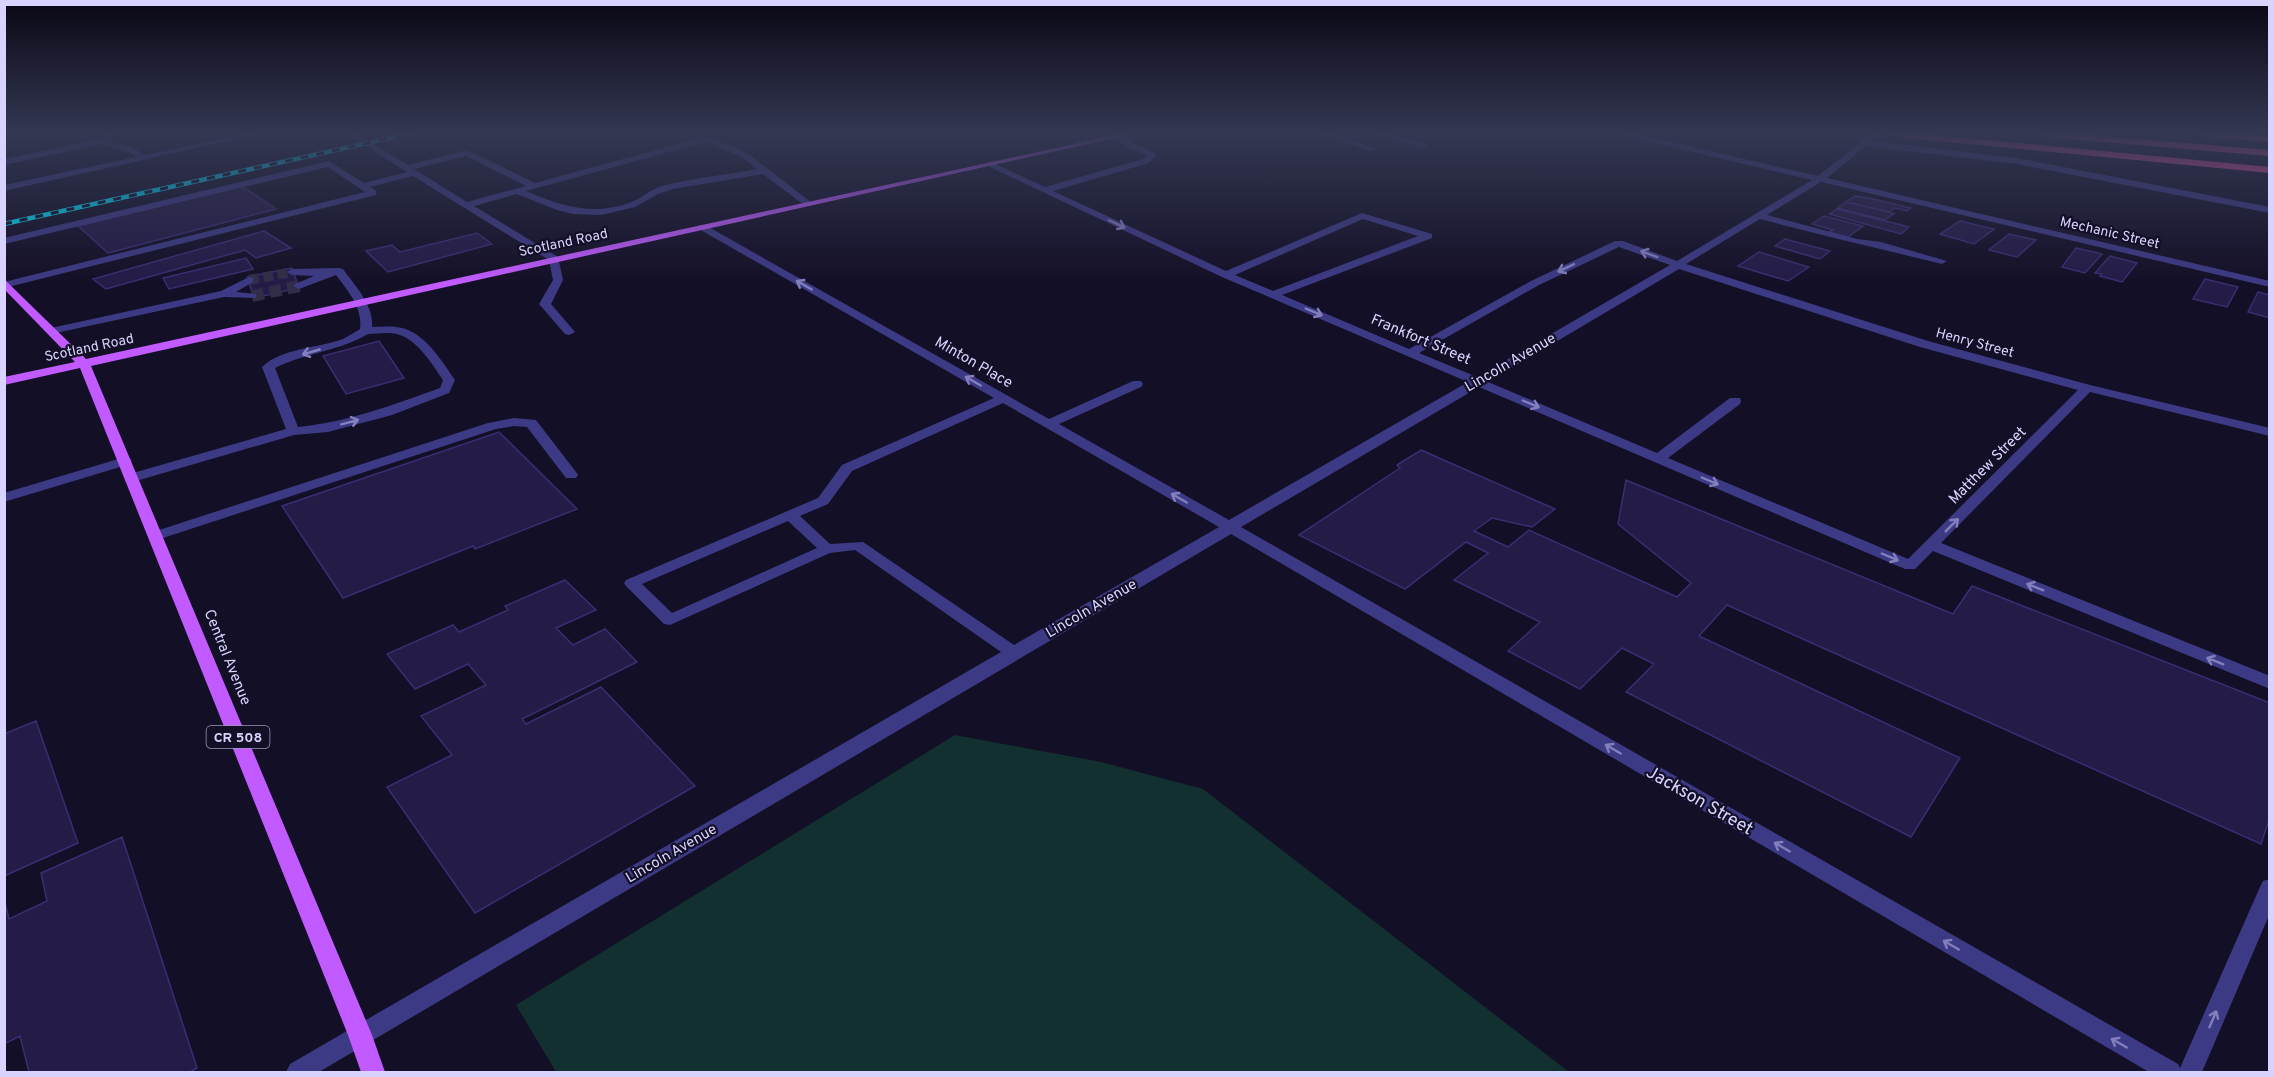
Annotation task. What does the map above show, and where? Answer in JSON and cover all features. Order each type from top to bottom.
[{"type":"main road","name":"Scotland Road","points":[[4,381],[894,184]]},
{"type":"main road","name":"Central Avenue","points":[[6,284],[84,363],[360,1035],[373,1072]]},
{"type":"street","points":[[4,188],[21,184]]},
{"type":"street","points":[[4,241],[243,184]]},
{"type":"street","points":[[6,284],[373,193],[359,184]]},
{"type":"street","points":[[362,186],[368,184]]},
{"type":"street","points":[[432,184],[554,259],[558,280],[545,304],[569,332]]},
{"type":"street","points":[[466,205],[539,184]]},
{"type":"street","points":[[518,191],[561,210],[597,214],[639,203],[645,196],[661,190],[692,184]]},
{"type":"street","points":[[781,184],[807,203]]},
{"type":"street","name":"Frankfort Street","points":[[1032,184],[1226,275],[1910,566]]},
{"type":"street","points":[[1045,190],[1064,184]]},
{"type":"street","name":"Lincoln Avenue","points":[[298,1072],[1678,265],[1811,184]]},
{"type":"street","name":"Mechanic Street","points":[[1848,184],[2270,284]]},
{"type":"street","points":[[2137,184],[2270,210]]},
{"type":"street","points":[[1226,275],[1362,216],[1428,236],[1272,295]]},
{"type":"street","points":[[1759,216],[1857,242],[1877,244],[1942,261]]},
{"type":"street","name":"Minton Place","points":[[702,227],[1230,526]]},
{"type":"street","name":"Henry Street","points":[[1410,353],[1535,284],[1619,243],[1678,265],[1924,344],[2087,388],[2270,432]]},
{"type":"street","points":[[328,273],[295,279],[328,273],[339,271],[360,302],[368,324],[366,331]]},
{"type":"street","points":[[51,331],[251,288]]},
{"type":"street","points":[[4,498],[292,431],[328,428],[387,412],[446,390],[449,380],[434,359],[412,336],[397,330],[366,331],[348,341],[284,359],[268,367],[286,408],[292,431]]},
{"type":"street","points":[[1049,424],[1137,384]]},
{"type":"street","name":"Matthew Street","points":[[1910,566],[2087,388]]},
{"type":"street","points":[[1004,398],[847,468],[823,501],[632,584],[670,620],[827,549],[858,545],[1014,653]]},
{"type":"street","points":[[1659,458],[1735,401]]},
{"type":"street","points":[[155,536],[493,426],[514,422],[531,423],[571,475]]},
{"type":"street","points":[[790,515],[827,549]]},
{"type":"street","name":"Jackson Street","points":[[1230,526],[2170,1072]]},
{"type":"street","points":[[1932,545],[2270,683]]},
{"type":"street","points":[[2190,1072],[2270,887]]},
{"type":"green space","points":[[955,735],[1101,762],[1203,789],[1569,1072],[556,1072],[516,1005]]},
{"type":"building","points":[[242,186],[276,209],[108,253],[78,226]]},
{"type":"building","points":[[1855,196],[1911,208],[1907,211],[1895,208],[1889,212],[1846,202]]},
{"type":"building","points":[[1846,202],[1894,214],[1885,220],[1837,208]]},
{"type":"building","points":[[1837,209],[1909,227],[1901,234],[1829,214]]},
{"type":"building","points":[[1824,216],[1863,226],[1848,237],[1812,224]]},
{"type":"building","points":[[1960,221],[1994,229],[1974,244],[1940,234]]},
{"type":"building","points":[[264,231],[291,248],[256,258],[245,250],[106,289],[93,279]]},
{"type":"building","points":[[477,233],[492,244],[388,272],[366,251],[392,245],[400,252]]},
{"type":"building","points":[[2009,234],[2036,240],[2017,257],[1989,250]]},
{"type":"building","points":[[1785,239],[1830,251],[1820,259],[1775,246]]},
{"type":"building","points":[[2076,248],[2102,254],[2085,273],[2062,267]]},
{"type":"building","points":[[1759,252],[1809,267],[1788,281],[1738,266]]},
{"type":"building","points":[[2110,256],[2137,263],[2122,282],[2095,273]]},
{"type":"building","points":[[246,258],[253,269],[169,289],[163,278]]},
{"type":"building","points":[[292,268],[299,288],[254,298],[247,277]]},
{"type":"building","points":[[2205,279],[2238,287],[2227,307],[2193,299]]},
{"type":"building","points":[[2258,292],[2270,295],[2270,318],[2248,312]]},
{"type":"building","points":[[379,341],[404,378],[346,394],[323,356]]},
{"type":"building","points":[[499,432],[577,509],[475,549],[473,546],[343,598],[282,506]]},
{"type":"building","points":[[1421,450],[1555,509],[1532,527],[1492,518],[1474,531],[1508,547],[1529,530],[1677,597],[1691,583],[1618,524],[1626,480],[1953,614],[1972,586],[2270,703],[2270,817],[2261,844],[1727,605],[1699,636],[1960,758],[1911,837],[1626,692],[1654,664],[1622,648],[1580,689],[1508,651],[1540,622],[1454,580],[1488,553],[1466,542],[1405,589],[1299,535],[1400,468],[1397,465]]},
{"type":"building","points":[[565,580],[596,610],[556,628],[573,645],[605,629],[637,662],[522,719],[526,724],[601,687],[695,786],[475,913],[387,787],[452,755],[421,716],[486,685],[468,664],[415,689],[387,654],[453,625],[459,632],[508,610],[505,606]]},
{"type":"building","points":[[36,721],[78,843],[4,876],[4,734]]},
{"type":"building","points":[[122,837],[197,1068],[190,1072],[29,1072],[20,1036],[4,1044],[4,899],[9,919],[47,901],[41,873]]},
{"type":"tunnel","points":[[249,280],[292,272]]},
{"type":"tunnel","points":[[252,296],[299,286],[296,287]]},
{"type":"railway","points":[[4,224],[182,184]]}]
